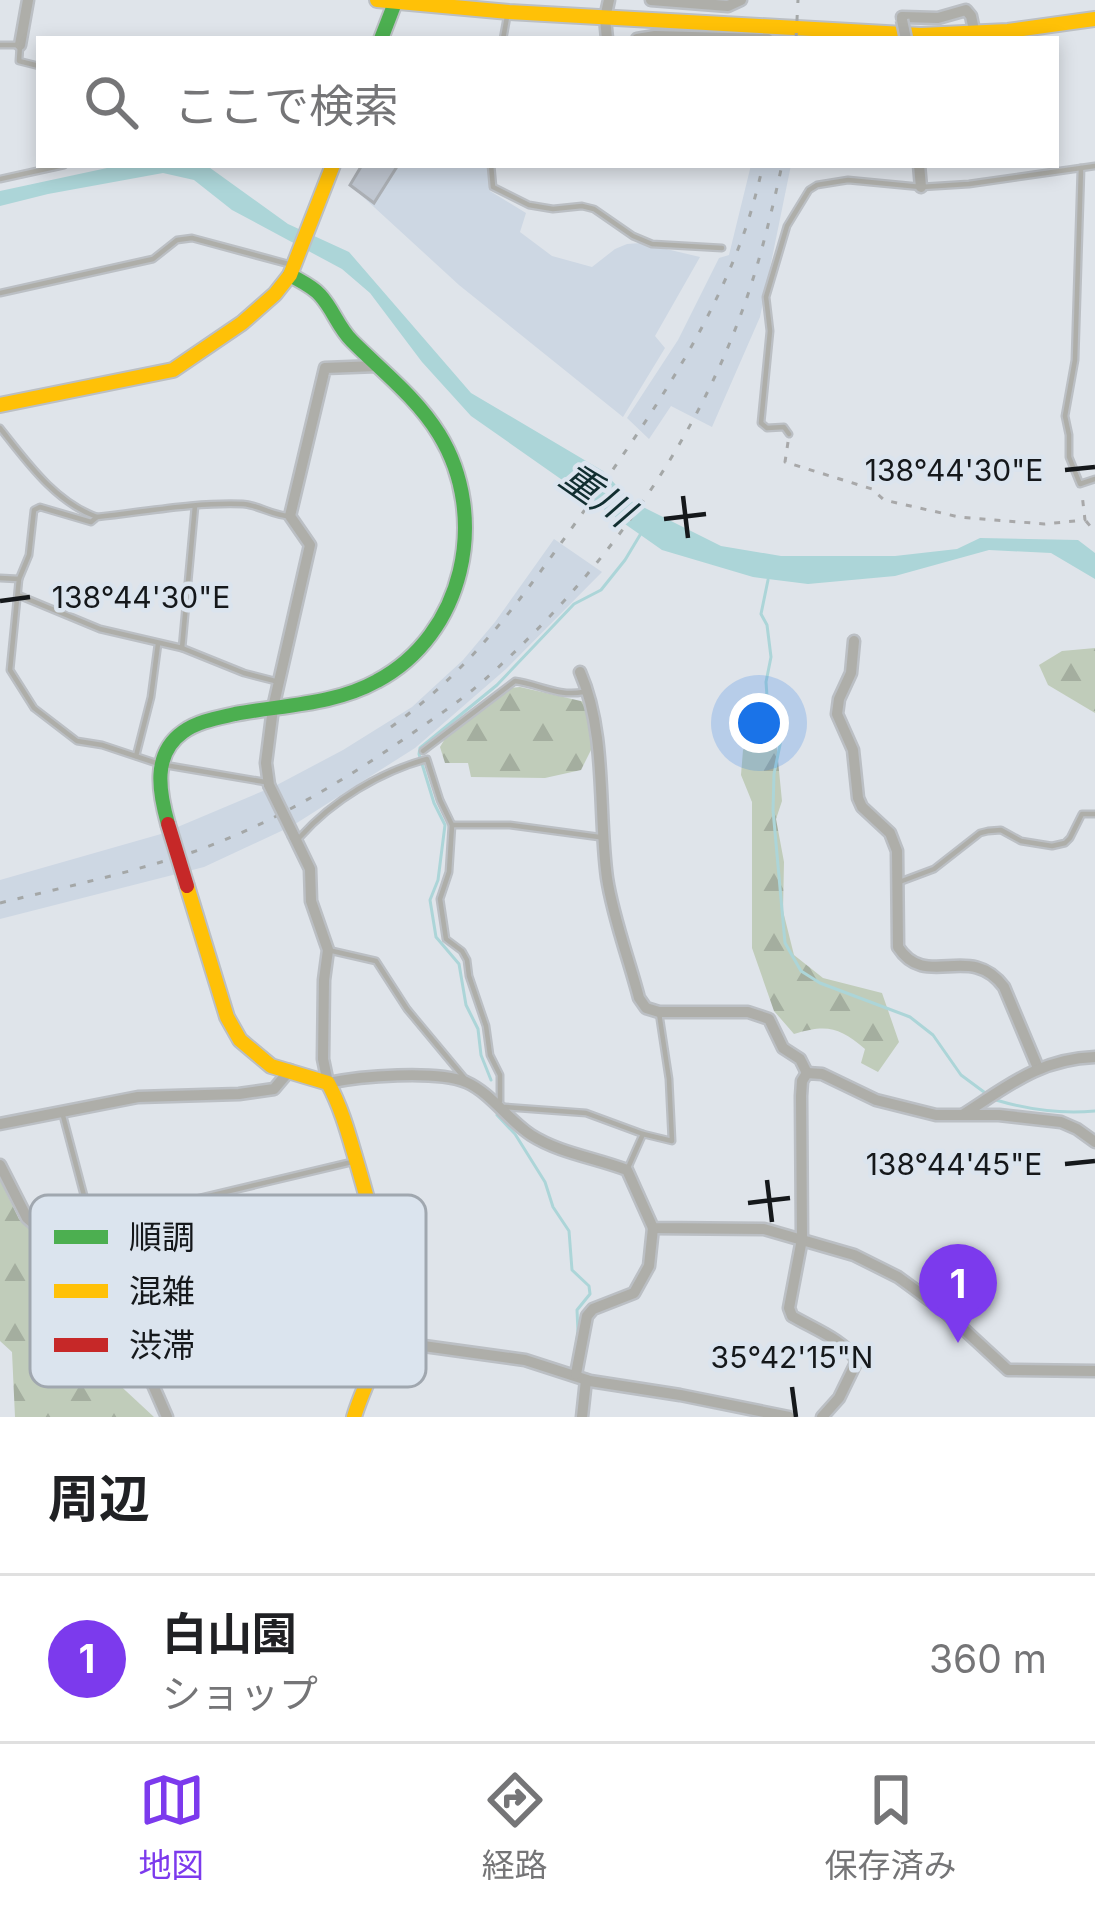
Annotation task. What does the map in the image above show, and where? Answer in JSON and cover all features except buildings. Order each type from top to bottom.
[{"type":"main road","points":[[377,0],[605,18],[948,36]]},
{"type":"main road","points":[[382,36],[395,1]]},
{"type":"main road","points":[[983,36],[1095,20]]},
{"type":"main road","points":[[0,405],[173,370],[242,323],[275,294],[294,267],[332,168]]},
{"type":"main road","points":[[294,267],[323,298],[339,328],[434,427],[454,462],[468,533],[462,571],[436,628],[423,646],[386,677],[333,698],[219,718],[187,729],[169,745],[160,764],[159,785],[227,1017],[240,1040],[271,1066],[328,1082],[339,1103],[366,1195]]},
{"type":"main road","points":[[354,1417],[365,1387]]},
{"type":"street","points":[[20,45],[28,0]]},
{"type":"street","points":[[607,36],[608,0]]},
{"type":"street","points":[[651,0],[728,6],[741,0]]},
{"type":"street","points":[[904,0],[905,36]]},
{"type":"street","points":[[902,19],[938,18],[966,10],[975,36]]},
{"type":"street","points":[[919,168],[921,187]]},
{"type":"street","points":[[376,366],[325,368],[290,515],[310,545],[273,708],[268,784],[310,869],[311,901],[328,950],[323,1059],[328,1082],[357,1077],[443,1077],[468,1083],[532,1135],[627,1170],[652,1228],[649,1266],[634,1293],[593,1309],[587,1316],[582,1417]]},
{"type":"street","points":[[854,641],[851,673],[837,714],[853,750],[862,807],[894,839],[898,947],[904,958],[925,967],[968,964],[989,972],[1004,987],[1038,1068]]},
{"type":"street","points":[[580,672],[588,691],[603,794],[608,879],[639,998],[646,1008],[658,1012],[748,1012],[769,1019],[783,1048],[800,1059],[807,1072]]},
{"type":"street","points":[[964,1114],[1038,1068],[1095,1057]]},
{"type":"street","points":[[0,1124],[139,1096],[274,1089],[290,1070]]},
{"type":"street","points":[[807,1072],[822,1074],[875,1100],[936,1114],[1060,1122],[1095,1142]]},
{"type":"street","points":[[807,1072],[801,1096],[802,1239],[789,1308],[792,1316],[843,1345],[856,1361],[839,1398],[822,1417]]},
{"type":"street","points":[[0,1165],[30,1221]]},
{"type":"street","points":[[652,1228],[764,1229],[854,1255],[898,1277],[944,1310],[1009,1370],[1095,1371]]},
{"type":"street","points":[[426,1347],[525,1360],[581,1377],[789,1417]]},
{"type":"street","points":[[153,1387],[167,1417]]},
{"type":"lane","points":[[0,45],[20,45],[19,61],[36,65]]},
{"type":"lane","points":[[789,434],[784,427],[761,424],[770,332],[766,297],[787,226],[808,190],[817,184],[848,180],[921,187],[970,184],[1095,166]]},
{"type":"lane","points":[[0,179],[50,168]]},
{"type":"lane","points":[[491,168],[493,187],[530,205],[594,209],[652,244],[722,248]]},
{"type":"lane","points":[[1081,168],[1076,344],[1065,416],[1069,457],[1080,484],[1095,479]]},
{"type":"lane","points":[[0,293],[153,259],[177,240],[191,238],[294,267]]},
{"type":"lane","points":[[0,428],[64,500],[97,517],[157,508],[248,504],[290,515]]},
{"type":"lane","points":[[182,648],[195,506]]},
{"type":"lane","points":[[97,517],[91,522],[36,508],[20,579],[10,670],[34,708],[77,741],[160,764],[268,784]]},
{"type":"lane","points":[[0,578],[20,579]]},
{"type":"lane","points":[[18,595],[100,629],[182,648],[278,682]]},
{"type":"lane","points":[[136,756],[158,644]]},
{"type":"lane","points":[[423,752],[515,681],[572,695],[588,691]]},
{"type":"lane","points":[[295,839],[319,816],[394,768],[428,759],[452,825],[449,872],[440,899],[446,939],[467,960],[490,1055],[500,1076],[500,1107],[586,1113],[672,1141],[669,1079],[658,1012]]},
{"type":"lane","points":[[897,883],[934,869],[980,833],[1001,830],[1022,841],[1052,846],[1070,838],[1082,814],[1095,814]]},
{"type":"lane","points":[[452,825],[510,825],[605,838]]},
{"type":"lane","points":[[328,950],[376,961],[406,1009],[468,1083]]},
{"type":"lane","points":[[62,1112],[84,1195]]},
{"type":"lane","points":[[627,1170],[643,1134]]},
{"type":"lane","points":[[213,1195],[356,1161]]},
{"type":"path","points":[[789,434],[785,462],[872,489],[884,500],[999,522],[1085,520]]},
{"type":"path","points":[[1080,484],[1085,520],[1095,532]]},
{"type":"shaded area","points":[[360,168],[487,168],[490,191],[526,213],[520,232],[552,256],[592,267],[615,249],[641,243],[700,257],[655,336],[665,348],[623,417],[459,285],[350,185]]},
{"type":"shaded area","points":[[750,168],[790,168],[760,317],[712,427],[671,406],[649,439],[627,418],[678,340],[719,258],[729,255]]},
{"type":"shaded area","points":[[554,539],[602,572],[506,669],[415,748],[292,826],[204,867],[0,919],[0,880],[161,834],[275,786],[412,707],[463,660]]},
{"type":"green space","points":[[1095,648],[1095,713],[1048,685],[1039,665],[1062,651]]},
{"type":"green space","points":[[510,688],[585,702],[592,748],[581,770],[545,778],[471,777],[468,763],[445,763],[440,747],[446,737]]},
{"type":"green space","points":[[766,719],[776,740],[783,911],[794,955],[823,978],[882,993],[899,1042],[878,1072],[861,1063],[865,1049],[840,1032],[815,1029],[794,1034],[774,1011],[752,948],[752,802],[741,775],[743,750]]},
{"type":"green space","points":[[0,1180],[19,1219],[30,1228],[30,1387],[122,1387],[154,1417],[15,1417],[12,1352],[0,1341]]},
{"type":"water","name":"重川","points":[[107,168],[210,168],[288,224],[349,252],[471,393],[603,471],[631,501],[721,546],[781,556],[895,556],[957,549],[980,538],[1078,540],[1095,553],[1095,579],[1051,553],[989,550],[895,576],[808,584],[753,577],[662,550],[471,416],[422,362],[370,293],[342,269],[232,210],[194,180],[163,173],[0,206],[0,191]]},
{"type":"waterway","name":"重川","points":[[491,1080],[478,1029],[466,1005],[459,964],[436,937],[430,900],[438,880],[445,825],[434,803],[420,748],[497,685],[574,604],[601,590],[640,535]]},
{"type":"waterway","points":[[768,580],[761,614],[771,657],[767,696],[781,740],[773,810],[785,943],[801,971],[820,983],[910,1017],[933,1035],[961,1075],[988,1095]]},
{"type":"waterway","points":[[996,1100],[1045,1110],[1095,1111]]},
{"type":"waterway","points":[[497,1115],[545,1182],[553,1207],[569,1231],[572,1270],[589,1286],[590,1294],[577,1310],[574,1359]]},
{"type":"railway","points":[[796,36],[798,0]]},
{"type":"railway","points":[[391,727],[472,656],[516,604],[647,419],[725,281],[762,168]]},
{"type":"railway","points":[[0,903],[169,860],[274,817],[352,773],[442,713],[523,644],[634,514],[694,417],[720,367],[747,296],[781,168]]},
{"type":"traffic: fast","points":[[382,36],[396,0]]},
{"type":"traffic: fast","points":[[168,824],[160,774],[166,751],[183,732],[222,717],[343,695],[377,681],[407,661],[431,635],[460,571],[463,501],[455,467],[439,434],[410,397],[347,336],[320,295],[290,275]]},
{"type":"traffic: slow","points":[[377,0],[921,35],[1008,31],[1095,19]]},
{"type":"traffic: slow","points":[[0,405],[173,370],[242,323],[290,275],[332,168]]},
{"type":"traffic: slow","points":[[187,886],[227,1017],[240,1040],[271,1066],[328,1083],[366,1195]]},
{"type":"traffic: slow","points":[[354,1417],[365,1387]]},
{"type":"traffic: jam","points":[[168,824],[187,886]]},
{"type":"place","name":"白山園","points":[[958,1343]]}]
